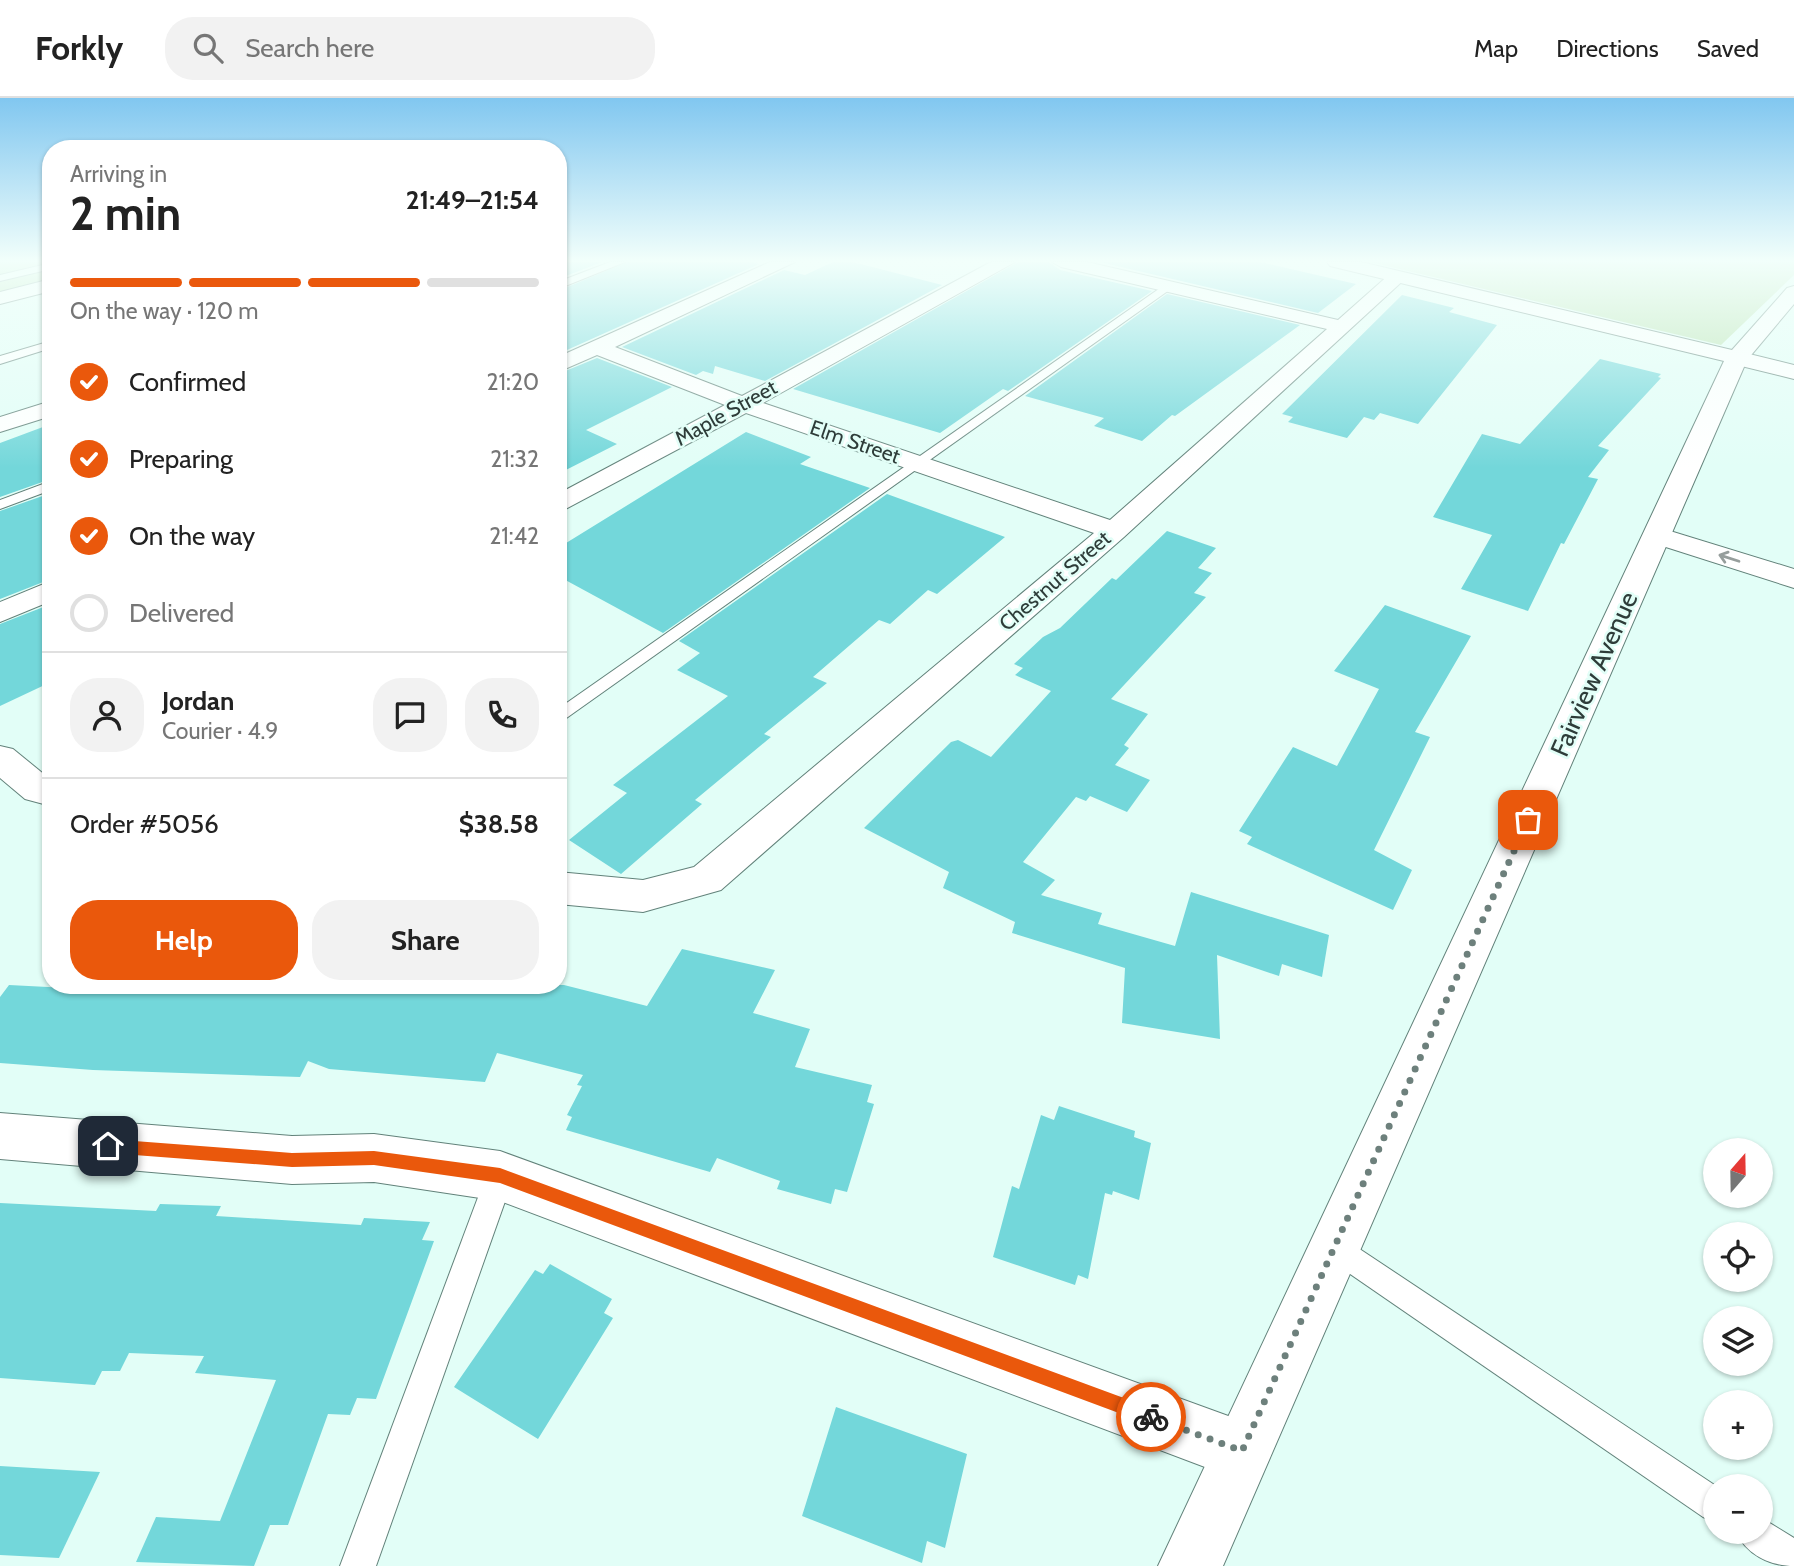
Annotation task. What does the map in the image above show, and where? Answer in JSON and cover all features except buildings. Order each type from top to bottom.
[{"type":"street","points":[[567,361],[636,331]]},
{"type":"street","name":"Maple Street","points":[[567,500],[879,331]]},
{"type":"street","name":"Chestnut Street","points":[[567,889],[643,896],[706,879],[1114,531],[1339,331]]},
{"type":"street","points":[[1622,331],[1794,372]]},
{"type":"street","name":"Fairview Avenue","points":[[1190,1566],[1737,358],[1761,331]]},
{"type":"street","name":"Elm Street","points":[[597,348],[743,404],[1114,531]]},
{"type":"street","points":[[0,425],[42,411]]},
{"type":"street","points":[[1657,535],[1794,579]]},
{"type":"street","points":[[0,613],[42,594]]},
{"type":"street","points":[[0,758],[42,786]]},
{"type":"street","points":[[0,1136],[292,1160],[374,1158],[500,1176],[1242,1451]]},
{"type":"lane","points":[[567,712],[1107,331]]},
{"type":"lane","points":[[0,360],[42,347]]},
{"type":"lane","points":[[0,505],[42,489]]},
{"type":"lane","points":[[358,1566],[500,1176]]},
{"type":"lane","points":[[1334,1246],[1703,1497]]},
{"type":"lane","points":[[1773,1544],[1794,1559]]},
{"type":"green space","points":[[1660,331],[1736,331],[1721,345]]},
{"type":"way so far","points":[[1151,1417],[1242,1451],[1528,820]]},
{"type":"route","points":[[108,1146],[292,1160],[374,1158],[500,1176],[1151,1417]]}]
